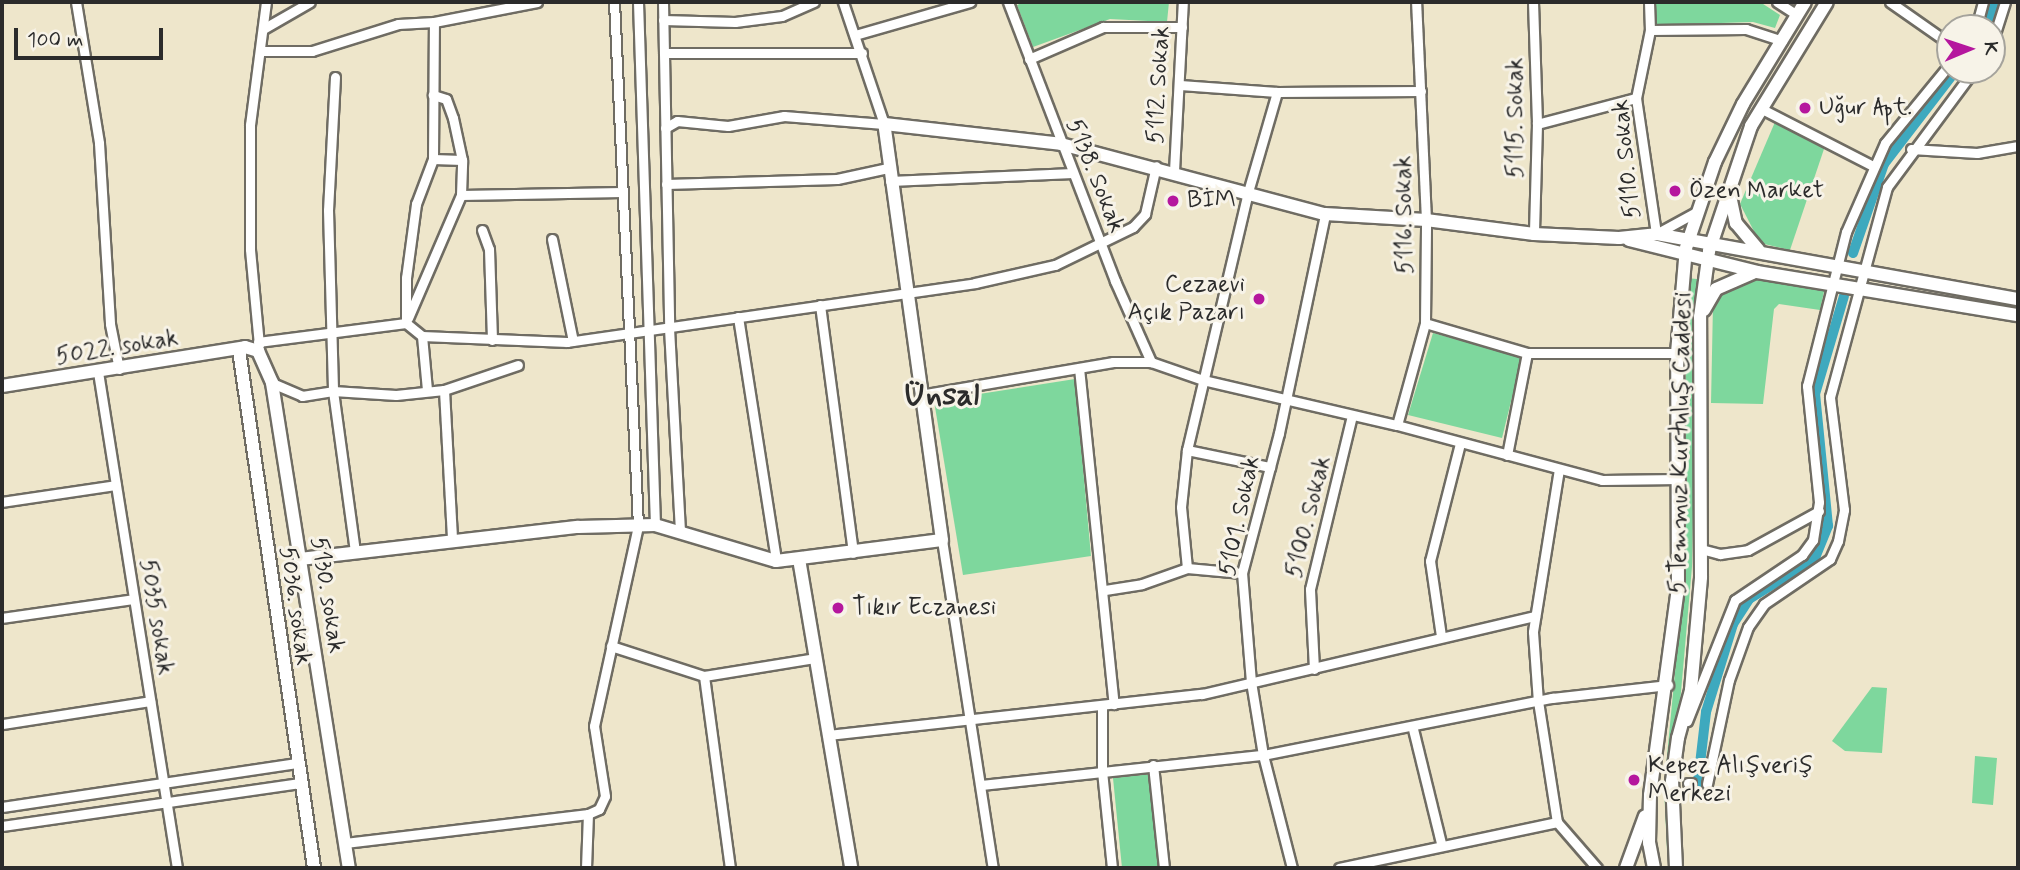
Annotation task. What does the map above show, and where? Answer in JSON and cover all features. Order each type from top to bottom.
[{"type":"street","points":[[76,2],[99,143],[109,314],[118,369]]},
{"type":"street","points":[[259,348],[250,249],[250,125],[266,2]]},
{"type":"street","points":[[263,29],[310,2]]},
{"type":"street","points":[[260,51],[312,51],[398,24],[434,22],[537,2]]},
{"type":"street","points":[[345,843],[588,814],[599,809],[606,796],[594,726],[638,526],[614,2]]},
{"type":"street","points":[[638,2],[655,525]]},
{"type":"street","points":[[663,2],[669,328],[680,530]]},
{"type":"street","points":[[663,20],[735,22],[782,16],[814,2]]},
{"type":"street","points":[[843,2],[884,124],[904,290],[993,868]]},
{"type":"street","points":[[855,35],[970,2]]},
{"type":"street","name":"5138. Sokak","points":[[1008,2],[1061,144],[1152,362]]},
{"type":"street","name":"5112. Sokak","points":[[1174,171],[1183,2]]},
{"type":"street","name":"5116. Sokak","points":[[1397,425],[1425,323],[1426,220],[1416,2]]},
{"type":"street","name":"5115. Sokak","points":[[1533,2],[1537,124],[1534,234]]},
{"type":"street","name":"5110. Sokak","points":[[1649,2],[1650,30],[1636,98],[1655,231]]},
{"type":"street","points":[[1777,2],[1797,15]]},
{"type":"street","name":"5 Temmuz Kurtuluş Caddesi","points":[[1654,868],[1649,843],[1650,795],[1668,685],[1678,588],[1681,479],[1677,353],[1685,256],[1696,212],[1743,104],[1805,2]]},
{"type":"street","name":"5 Temmuz Kurtuluş Caddesi","points":[[1676,868],[1672,781],[1678,738],[1691,690],[1701,549],[1700,317],[1711,243],[1760,108],[1827,2]]},
{"type":"street","points":[[1890,2],[1936,34]]},
{"type":"street","points":[[406,323],[406,278],[416,204],[433,159],[434,22]]},
{"type":"street","points":[[1029,59],[1103,27],[1182,27]]},
{"type":"street","points":[[1650,30],[1746,29],[1782,41]]},
{"type":"street","points":[[664,53],[862,53]]},
{"type":"street","points":[[335,77],[328,210],[333,391],[355,552]]},
{"type":"street","points":[[1678,738],[1702,692],[1735,600],[1802,555],[1813,540],[1819,511],[1807,386],[1846,232],[1885,144],[1936,81]]},
{"type":"street","points":[[1707,784],[1728,680],[1748,627],[1764,604],[1830,559],[1838,541],[1843,510],[1830,397],[1858,285],[1886,187],[1911,149],[1963,84]]},
{"type":"street","points":[[1180,85],[1277,92],[1421,91]]},
{"type":"street","points":[[1187,568],[1181,507],[1187,450],[1248,192],[1277,92]]},
{"type":"street","points":[[406,323],[461,195],[462,160],[446,99],[433,95]]},
{"type":"street","points":[[1537,124],[1636,98]]},
{"type":"street","points":[[1760,108],[1873,166]]},
{"type":"street","points":[[665,128],[677,121],[728,126],[784,116],[1061,144],[1156,166],[1325,214],[1426,220],[1534,234],[1619,238],[1756,272],[1858,285],[2018,315]]},
{"type":"street","points":[[1911,149],[1977,153],[2018,146]]},
{"type":"street","points":[[433,159],[462,160]]},
{"type":"street","points":[[239,351],[331,332],[406,323],[422,336],[573,341],[629,336],[904,290],[975,283],[1055,265],[1142,220],[1156,166]]},
{"type":"street","points":[[666,184],[836,179],[889,174],[1073,173]]},
{"type":"street","points":[[1729,188],[1736,223],[1745,239],[1762,253]]},
{"type":"street","points":[[461,195],[622,192]]},
{"type":"street","points":[[1619,238],[1655,231],[1696,212]]},
{"type":"street","name":"5101. Sokak","points":[[1292,868],[1263,755],[1251,682],[1242,573],[1270,467],[1325,214]]},
{"type":"street","points":[[482,230],[489,249],[492,340]]},
{"type":"street","points":[[1655,231],[2018,299]]},
{"type":"street","points":[[552,239],[573,341]]},
{"type":"street","points":[[1700,317],[1716,289],[1756,272]]},
{"type":"street","points":[[820,305],[853,553]]},
{"type":"street","points":[[738,317],[776,561]]},
{"type":"street","points":[[1425,323],[1527,353],[1677,353]]},
{"type":"street","points":[[422,336],[427,390]]},
{"type":"street","name":"5130. sokak","points":[[259,348],[272,383],[349,868]]},
{"type":"street","name":"5022. sokak","points":[[2,386],[239,351]]},
{"type":"street","name":"5036. sokak","points":[[239,351],[314,868]]},
{"type":"street","points":[[1507,454],[1527,353]]},
{"type":"street","points":[[920,395],[1080,368],[1152,362],[1203,380],[1397,425],[1602,481],[1681,479]]},
{"type":"street","points":[[272,383],[302,396],[333,391],[396,396],[427,390],[444,390],[518,365]]},
{"type":"street","points":[[1080,368],[1105,590],[1106,651],[1114,704]]},
{"type":"street","name":"5035 sokak","points":[[98,372],[177,868]]},
{"type":"street","points":[[444,390],[452,540]]},
{"type":"street","name":"5100. Sokak","points":[[1314,669],[1310,589],[1352,416]]},
{"type":"street","points":[[1441,636],[1430,561],[1460,443]]},
{"type":"street","points":[[1187,450],[1270,467]]},
{"type":"street","points":[[1559,469],[1535,616],[1538,701],[1558,822],[1597,868]]},
{"type":"street","points":[[2,502],[116,485]]},
{"type":"street","points":[[1701,549],[1720,554],[1748,550],[1819,511]]},
{"type":"street","points":[[300,559],[452,540],[655,525],[680,530],[776,561],[943,540]]},
{"type":"street","points":[[799,559],[851,868]]},
{"type":"street","points":[[1105,590],[1142,584],[1187,568],[1242,573]]},
{"type":"street","points":[[2,618],[134,599]]},
{"type":"street","points":[[828,735],[1202,694],[1535,616]]},
{"type":"street","points":[[611,646],[704,677],[816,658]]},
{"type":"street","points":[[704,677],[730,868]]},
{"type":"street","points":[[981,785],[1263,755],[1413,729],[1538,701],[1668,685]]},
{"type":"street","points":[[2,724],[150,701]]},
{"type":"street","points":[[1102,707],[1102,771],[1112,868]]},
{"type":"street","points":[[1413,729],[1441,844]]},
{"type":"street","points":[[2,807],[297,763]]},
{"type":"street","points":[[1153,765],[1164,868]]},
{"type":"street","points":[[2,826],[300,783]]},
{"type":"street","points":[[1626,868],[1650,795]]},
{"type":"street","points":[[586,868],[588,814]]},
{"type":"street","points":[[1339,868],[1368,865],[1441,844],[1558,822]]},
{"type":"green space","points":[[1024,2],[1169,2],[1167,22],[1110,19],[1033,47],[1017,5]]},
{"type":"green space","points":[[1656,2],[1760,2],[1780,15],[1775,28],[1753,22],[1656,25]]},
{"type":"green space","points":[[1775,122],[1825,146],[1790,250],[1760,243],[1740,204]]},
{"type":"green space","points":[[1686,278],[1697,279],[1692,567],[1667,851],[1664,787],[1685,568]]},
{"type":"green space","points":[[1760,279],[1825,287],[1820,310],[1779,304],[1774,309],[1763,404],[1711,403],[1713,304],[1720,293]]},
{"type":"green space","points":[[1433,333],[1522,357],[1502,438],[1408,415]]},
{"type":"green space","points":[[1075,379],[1091,556],[963,575],[934,401]]},
{"type":"green space","points":[[1872,687],[1887,688],[1882,753],[1845,751],[1832,741]]},
{"type":"green space","points":[[1975,756],[1997,758],[1993,805],[1972,803]]},
{"type":"green space","points":[[1152,774],[1161,868],[1122,868],[1113,778]]},
{"type":"waterway","points":[[1991,14],[1994,2]]},
{"type":"waterway","points":[[1853,253],[1884,164],[1945,84]]},
{"type":"waterway","points":[[1697,790],[1706,712],[1733,624],[1749,599],[1815,558],[1828,526],[1815,394],[1844,296]]},
{"type":"place","name":"Uğur Apt.","points":[[1805,108]]},
{"type":"place","name":"Özen Market","points":[[1675,191]]},
{"type":"place","name":"BİM","points":[[1173,201]]},
{"type":"place","name":"Cezaevi Açık Pazarı","points":[[1259,299]]},
{"type":"place","name":"Tıkır Eczanesi","points":[[838,608]]},
{"type":"place","name":"Kepez Alışveriş Merkezi","points":[[1634,780]]},
{"type":"district","name":"Ünsal","points":[[941,395]]}]
